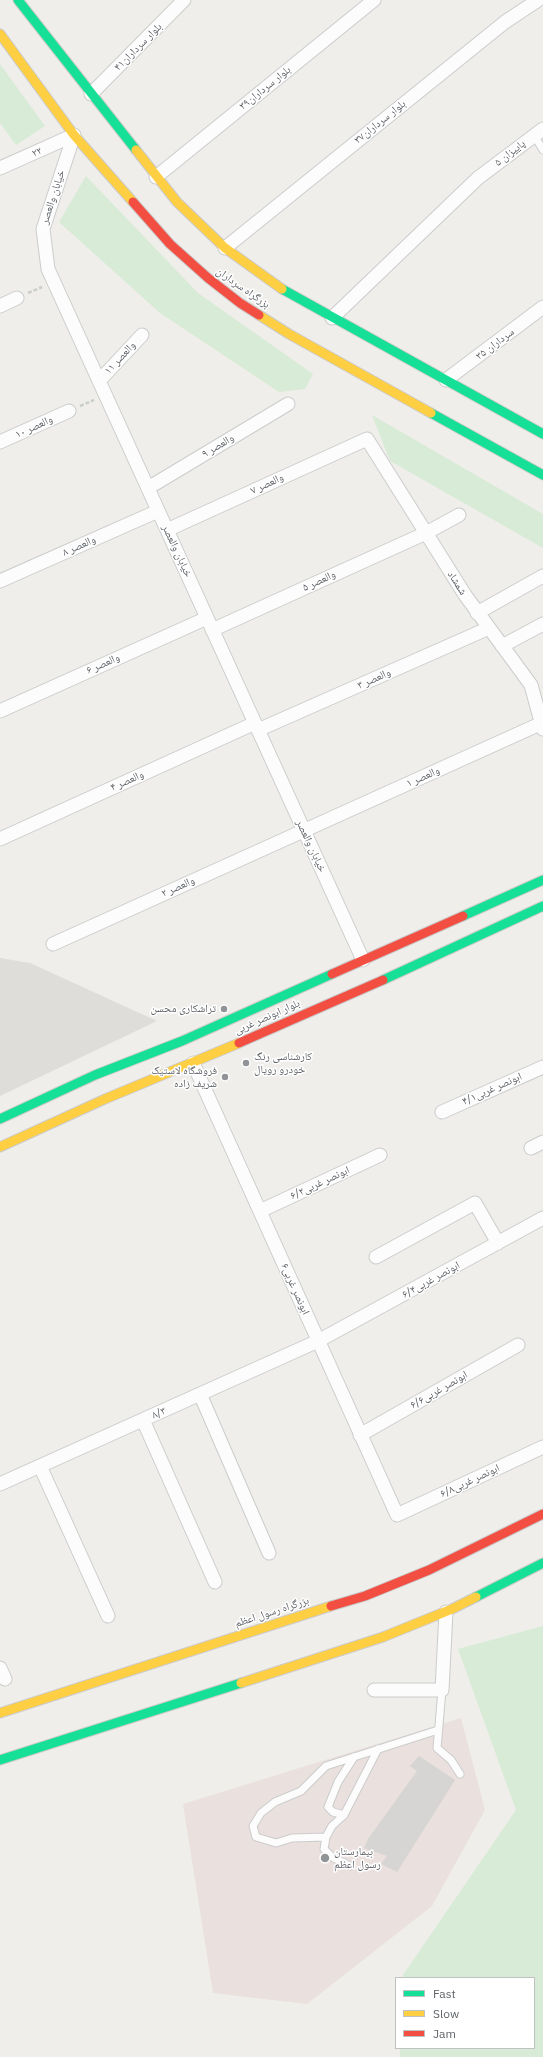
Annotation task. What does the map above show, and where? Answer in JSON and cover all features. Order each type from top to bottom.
[{"type":"main road","name":"بزرگراه سرداران","points":[[18,0],[156,177],[177,202],[205,231],[225,248],[261,275],[332,318],[543,434]]},
{"type":"main road","name":"بزرگراه سرداران","points":[[0,34],[74,136],[170,244],[208,278],[240,303],[358,374],[543,475]]},
{"type":"main road","name":"بلوار ابونصر غربی","points":[[0,1119],[95,1075],[182,1041],[543,880]]},
{"type":"main road","name":"بلوار ابونصر غربی","points":[[0,1147],[105,1099],[193,1063],[374,984],[543,906]]},
{"type":"main road","name":"بزرگراه رسول اعظم","points":[[0,1713],[301,1615],[365,1596],[429,1570],[543,1514]]},
{"type":"main road","points":[[0,1760],[383,1637],[446,1612],[543,1563]]},
{"type":"street","name":"بلوار سرداران۴۱","points":[[91,94],[184,0]]},
{"type":"street","name":"بلوار سرداران۳۹","points":[[156,177],[374,0]]},
{"type":"street","name":"بلوار سرداران۳۷","points":[[225,248],[505,22],[538,0]]},
{"type":"street","name":"پاییزان ۵","points":[[332,318],[478,178],[538,132]]},
{"type":"street","name":"۲۲","points":[[0,168],[74,136]]},
{"type":"street","name":"خیابان والعصر","points":[[74,136],[43,229],[48,269],[363,960]]},
{"type":"street","points":[[0,306],[17,298]]},
{"type":"street","name":"سرداران ۳۵","points":[[446,380],[543,308]]},
{"type":"street","name":"والعصر ۱۱","points":[[99,381],[142,335]]},
{"type":"street","name":"والعصر ۹","points":[[148,488],[288,404]]},
{"type":"street","name":"والعصر ۱۰","points":[[0,442],[69,411]]},
{"type":"street","name":"والعصر ۷","points":[[167,530],[367,438]]},
{"type":"street","name":"شمشاد","points":[[367,438],[478,613],[530,685],[542,726]]},
{"type":"street","name":"والعصر ۸","points":[[0,581],[158,511]]},
{"type":"street","name":"والعصر ۵","points":[[212,630],[426,533],[459,515]]},
{"type":"street","points":[[478,613],[543,576]]},
{"type":"street","name":"والعصر ۶","points":[[0,711],[207,618]]},
{"type":"street","points":[[502,646],[543,624]]},
{"type":"street","name":"والعصر ۳","points":[[257,726],[489,628]]},
{"type":"street","name":"والعصر ۴","points":[[0,839],[257,726]]},
{"type":"street","name":"والعصر ۱","points":[[304,830],[542,726]]},
{"type":"street","name":"والعصر ۲","points":[[53,944],[304,830]]},
{"type":"street","name":"۶ابونصر غربی","points":[[193,1063],[397,1515]]},
{"type":"street","name":"۴/۱ابونصر غربی","points":[[442,1112],[543,1067]]},
{"type":"street","points":[[531,1148],[543,1142]]},
{"type":"street","name":"۶/۲ابونصر غربی","points":[[260,1211],[380,1155]]},
{"type":"street","points":[[376,1257],[475,1203],[498,1243]]},
{"type":"street","name":"۶/۴ابونصر غربی","points":[[318,1341],[543,1218]]},
{"type":"street","name":"۸/۳","points":[[0,1484],[318,1341]]},
{"type":"street","name":"۶/۶ابونصر غربی","points":[[360,1435],[518,1345]]},
{"type":"street","points":[[200,1394],[269,1553]]},
{"type":"street","points":[[143,1420],[215,1582]]},
{"type":"street","name":"۶/۸ابونصر غربی","points":[[397,1515],[543,1447]]},
{"type":"street","points":[[40,1466],[108,1616]]},
{"type":"street","points":[[374,1690],[442,1690],[446,1612]]},
{"type":"lane","points":[[538,132],[543,150]]},
{"type":"lane","points":[[442,1690],[437,1748],[451,1760],[460,1774]]},
{"type":"lane","points":[[326,1837],[292,1838],[276,1843],[256,1837],[253,1826],[261,1813],[275,1802],[301,1791],[326,1766],[438,1730]]},
{"type":"lane","points":[[350,1866],[332,1857],[324,1849],[326,1837],[332,1826],[344,1815],[378,1749]]},
{"type":"lane","points":[[344,1815],[333,1812],[328,1807],[338,1782],[354,1758]]},
{"type":"path","points":[[17,298],[53,281]]},
{"type":"path","points":[[69,411],[106,396]]},
{"type":"shaded area","points":[[0,958],[30,963],[157,1021],[0,1096]]},
{"type":"shaded area","name":"بیمارستان رسول اعظم","points":[[461,1718],[485,1810],[432,1906],[307,2004],[213,1993],[183,1804]]},
{"type":"green space","points":[[0,64],[45,126],[16,145],[0,123]]},
{"type":"green space","points":[[86,176],[198,293],[313,374],[305,389],[279,392],[160,313],[59,222]]},
{"type":"green space","points":[[372,415],[543,514],[543,548],[390,461]]},
{"type":"green space","points":[[543,1626],[543,2057],[400,2057],[400,2049],[535,2049],[535,1977],[403,1977],[516,1810],[458,1649]]},
{"type":"building","points":[[419,1756],[455,1780],[397,1872],[381,1864],[387,1856],[364,1848],[368,1839],[417,1771],[410,1766]]},
{"type":"traffic: fast","points":[[18,0],[136,150]]},
{"type":"traffic: fast","points":[[282,289],[543,434]]},
{"type":"traffic: fast","points":[[431,413],[543,475]]},
{"type":"traffic: fast","points":[[463,916],[543,880]]},
{"type":"traffic: fast","points":[[383,980],[543,906]]},
{"type":"traffic: fast","points":[[0,1119],[95,1075],[182,1041],[332,974]]},
{"type":"traffic: fast","points":[[476,1597],[543,1563]]},
{"type":"traffic: fast","points":[[0,1760],[241,1683]]},
{"type":"traffic: slow","points":[[0,34],[74,135],[133,202]]},
{"type":"traffic: slow","points":[[136,150],[177,202],[225,248],[282,289]]},
{"type":"traffic: slow","points":[[259,315],[289,334],[431,413]]},
{"type":"traffic: slow","points":[[0,1147],[105,1099],[239,1043]]},
{"type":"traffic: slow","points":[[241,1683],[383,1637],[452,1609],[476,1597]]},
{"type":"traffic: slow","points":[[0,1713],[331,1606]]},
{"type":"traffic: jam","points":[[133,202],[170,244],[208,278],[240,303],[259,315]]},
{"type":"traffic: jam","points":[[332,974],[463,916]]},
{"type":"traffic: jam","points":[[239,1043],[383,980]]},
{"type":"traffic: jam","points":[[331,1606],[365,1596],[429,1570],[543,1514]]},
{"type":"place","name":"تراشکاری محسن","points":[[224,1009]]},
{"type":"place","name":"کارشناسی رنگ خودرو رویال","points":[[246,1063]]},
{"type":"place","name":"فروشگاه لاستیک شریف زاده","points":[[225,1077]]},
{"type":"place","name":"بیمارستان رسول اعظم","points":[[325,1858]]}]
